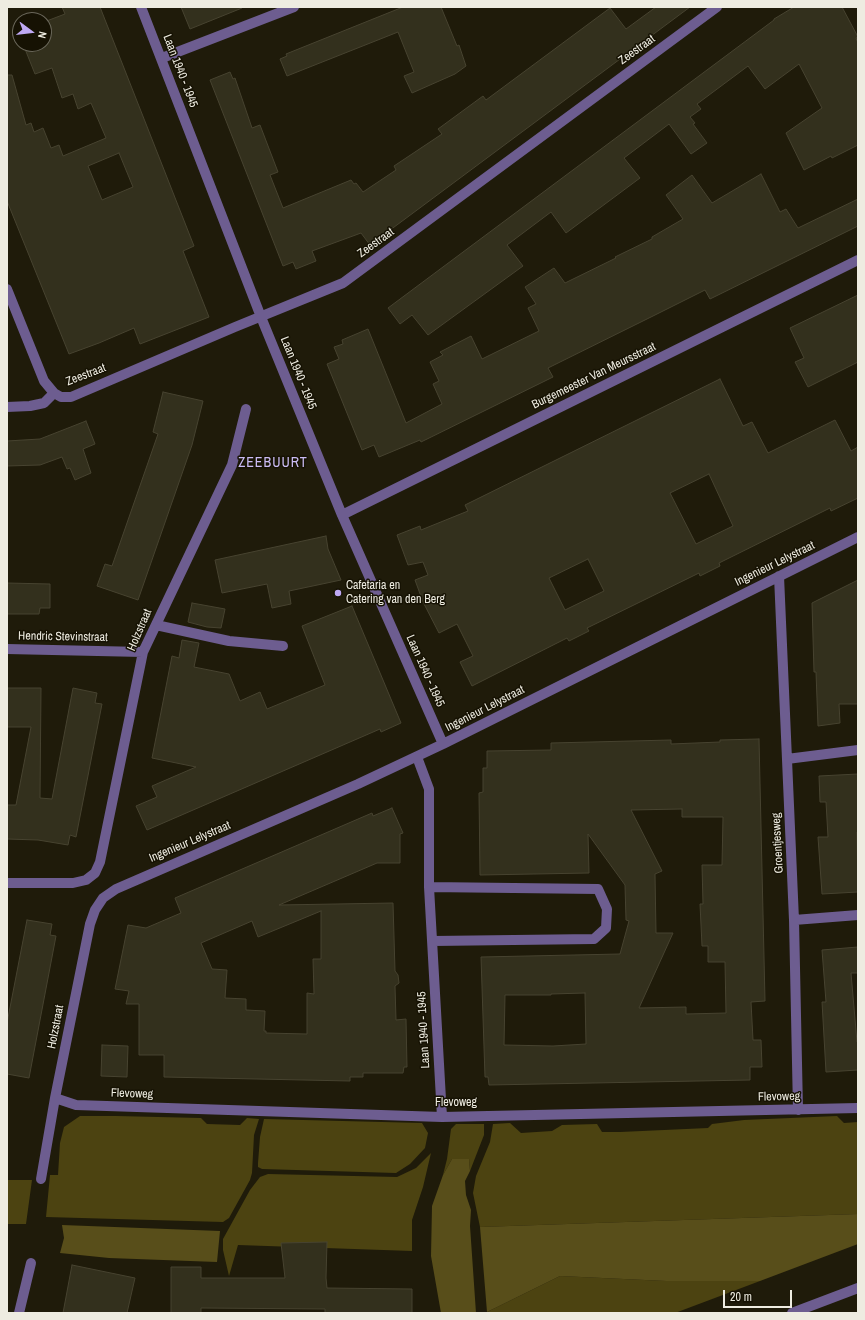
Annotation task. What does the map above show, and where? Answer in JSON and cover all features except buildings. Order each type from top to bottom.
[{"type":"street","name":"Laan 1940 - 1945","points":[[141,7],[261,317],[342,515],[443,744]]},
{"type":"street","points":[[162,58],[294,7]]},
{"type":"street","name":"Zeestraat","points":[[7,407],[30,406],[44,403],[54,393],[61,397],[71,397],[343,283],[717,7]]},
{"type":"street","name":"Burgemeester Van Meursstraat","points":[[342,515],[858,260]]},
{"type":"street","points":[[7,289],[44,381],[54,393]]},
{"type":"street","name":"Holzstraat","points":[[7,883],[73,883],[86,880],[95,873],[100,862],[143,652],[232,465],[246,409]]},
{"type":"street","name":"Ingenieur Lelystraat","points":[[116,889],[417,757],[858,537]]},
{"type":"street","name":"Groentjesweg","points":[[779,576],[794,920],[798,1110]]},
{"type":"street","points":[[156,625],[229,641],[283,646]]},
{"type":"street","name":"Hendric Stevinstraat","points":[[7,649],[143,652]]},
{"type":"street","points":[[787,758],[858,750]]},
{"type":"street","name":"Laan 1940 - 1945","points":[[417,757],[429,790],[429,887],[442,1117]]},
{"type":"street","points":[[429,887],[598,889],[607,909],[606,928],[594,939],[433,941]]},
{"type":"street","name":"Holzstraat","points":[[41,1179],[55,1098],[90,924],[94,910],[103,898],[116,889]]},
{"type":"street","points":[[794,920],[858,915]]},
{"type":"street","name":"Flevoweg","points":[[55,1098],[76,1105],[442,1117],[858,1108]]},
{"type":"street","points":[[19,1313],[30,1263]]},
{"type":"street","points":[[792,1313],[858,1288]]},
{"type":"shaded area","points":[[80,1116],[201,1118],[207,1124],[240,1125],[247,1118],[259,1119],[254,1135],[252,1173],[250,1180],[229,1218],[223,1222],[46,1217],[50,1175],[58,1175],[60,1143],[64,1127]]},
{"type":"shaded area","points":[[837,1116],[844,1123],[858,1122],[858,1214],[480,1227],[473,1193],[476,1176],[490,1142],[493,1124],[510,1123],[521,1133],[552,1131],[562,1125],[597,1124],[602,1132],[620,1132],[708,1128],[712,1124],[744,1120]]},
{"type":"shaded area","points":[[264,1119],[422,1123],[428,1133],[425,1148],[410,1164],[396,1173],[262,1169],[258,1167],[258,1163],[260,1137]]},
{"type":"shaded area","points":[[456,1124],[484,1124],[484,1135],[470,1171],[469,1159],[452,1159],[443,1175],[451,1129]]},
{"type":"shaded area","points":[[431,1153],[423,1187],[412,1220],[412,1251],[238,1245],[229,1276],[223,1250],[223,1239],[250,1190],[260,1177],[268,1174],[397,1177],[416,1168]]},
{"type":"shaded area","points":[[452,1159],[469,1159],[470,1171],[465,1181],[466,1195],[471,1210],[470,1226],[476,1313],[441,1313],[431,1256],[432,1206],[443,1175]]},
{"type":"shaded area","points":[[7,1180],[32,1180],[26,1224],[7,1224]]},
{"type":"shaded area","points":[[858,1214],[858,1244],[760,1281],[666,1281],[560,1276],[487,1312],[480,1227]]},
{"type":"shaded area","points":[[62,1225],[220,1231],[217,1262],[109,1258],[60,1253],[64,1238]]},
{"type":"shaded area","points":[[560,1276],[666,1281],[760,1281],[675,1313],[487,1312]]},
{"type":"place","name":"Cafetaria en Catering van den Berg","points":[[338,593]]},
{"type":"district","name":"ZEEBUURT","points":[[273,463]]}]
